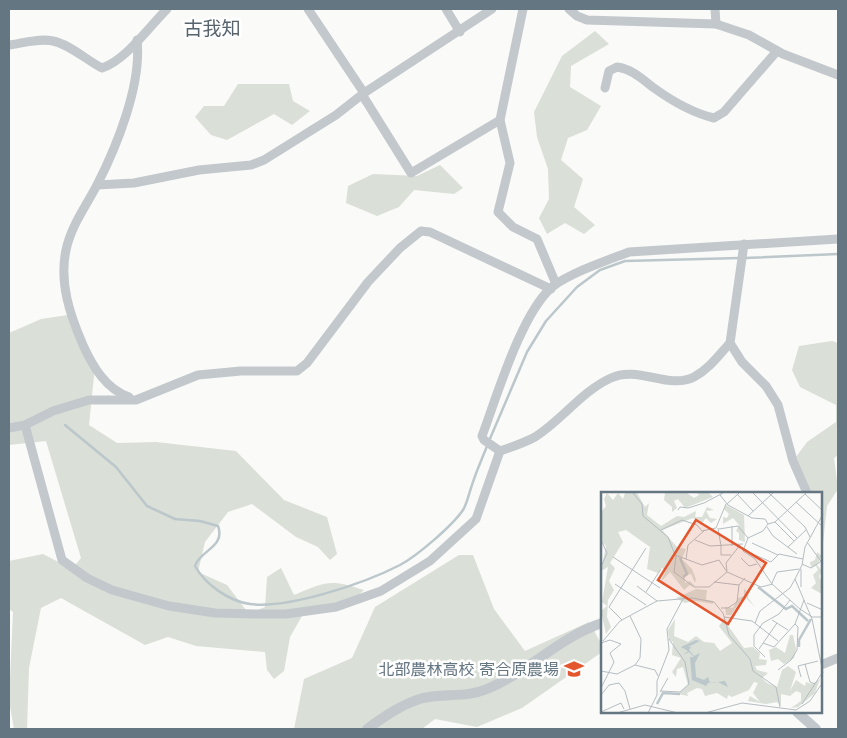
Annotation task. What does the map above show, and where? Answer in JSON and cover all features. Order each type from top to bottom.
[{"type":"street","points":[[9,45],[40,40],[53,41],[71,48],[102,68],[111,65],[122,56],[167,9]]},
{"type":"street","points":[[308,9],[364,95],[411,173],[500,120]]},
{"type":"street","points":[[446,9],[460,32]]},
{"type":"street","points":[[97,185],[134,183],[199,170],[251,164],[264,160],[460,32],[492,9]]},
{"type":"street","points":[[523,9],[500,120],[510,163],[498,212],[513,227],[537,239],[553,287]]},
{"type":"street","points":[[569,9],[577,16],[587,20],[716,24],[749,35],[777,51],[838,75]]},
{"type":"street","points":[[715,9],[716,24]]},
{"type":"street","points":[[136,400],[118,393],[105,382],[85,351],[67,305],[66,252],[70,235],[97,185],[122,126],[138,54],[137,40]]},
{"type":"street","points":[[605,88],[610,71],[617,66],[627,68],[656,90],[698,114],[714,118],[724,112],[777,51]]},
{"type":"street","points":[[9,428],[25,425],[53,411],[90,400],[136,400],[198,375],[241,371],[297,371],[307,363],[368,282],[400,248],[421,231],[430,232],[553,287]]},
{"type":"street","points":[[500,450],[484,440],[482,436],[522,332],[535,308],[553,287],[602,262],[629,252],[838,239]]},
{"type":"street","points":[[25,425],[62,560],[87,578],[112,590],[169,606],[214,613],[286,614],[336,607],[381,591],[430,561],[476,519],[500,450],[536,436],[590,391],[610,378],[623,373],[672,380],[692,378],[708,368],[730,343],[744,244]]},
{"type":"street","points":[[730,343],[742,362],[766,386],[778,405],[793,461],[807,492]]},
{"type":"street","points":[[367,729],[405,704],[424,698],[464,696],[488,689],[509,678],[562,642],[601,623]]},
{"type":"street","points":[[822,665],[838,658]]},
{"type":"street","points":[[798,713],[816,729]]},
{"type":"shaded area","points":[[595,31],[609,44],[571,66],[570,87],[601,106],[587,130],[568,138],[561,160],[583,179],[574,207],[595,225],[584,234],[565,223],[547,234],[539,218],[549,199],[548,169],[537,137],[534,112],[562,56]]},
{"type":"shaded area","points":[[238,84],[289,84],[293,101],[310,111],[292,125],[274,114],[227,140],[211,135],[195,117],[204,106],[224,106]]},
{"type":"shaded area","points":[[440,165],[463,188],[454,194],[414,190],[399,207],[377,216],[346,203],[348,186],[373,174],[417,176]]},
{"type":"shaded area","points":[[68,315],[95,366],[89,425],[117,443],[156,442],[236,451],[284,500],[327,517],[337,554],[330,560],[318,547],[296,537],[252,504],[228,512],[205,542],[198,572],[227,585],[249,614],[265,607],[267,577],[281,568],[294,595],[329,583],[344,584],[364,590],[353,600],[306,609],[290,637],[284,671],[274,679],[267,670],[265,652],[196,646],[168,637],[145,645],[61,598],[41,608],[29,668],[27,729],[14,729],[9,701],[13,612],[9,609],[9,561],[43,554],[72,569],[81,558],[46,441],[9,445],[9,333],[41,319]]},
{"type":"shaded area","points":[[832,341],[838,343],[838,455],[834,458],[838,489],[827,506],[822,553],[822,492],[806,492],[796,457],[807,442],[836,422],[836,405],[800,387],[792,370],[799,346]]},
{"type":"shaded area","points":[[459,555],[473,555],[494,609],[525,651],[589,622],[601,643],[601,653],[522,708],[477,727],[435,719],[422,729],[294,729],[304,679],[352,658],[375,607]]},
{"type":"waterway","points":[[745,258],[838,254]]},
{"type":"waterway","points":[[489,441],[527,352],[546,321],[577,287],[600,270],[625,261],[740,258]]},
{"type":"waterway","points":[[65,425],[116,467],[147,506],[175,519],[200,521],[218,526],[218,539],[201,556],[195,566],[199,573],[218,591],[250,604],[285,603],[305,599],[347,587],[407,561],[443,532],[463,510],[487,446]]},
{"type":"place","name":"北部農林高校 寄合原農場","points":[[574,669]]},
{"type":"district","name":"古我知","points":[[212,28]]}]
